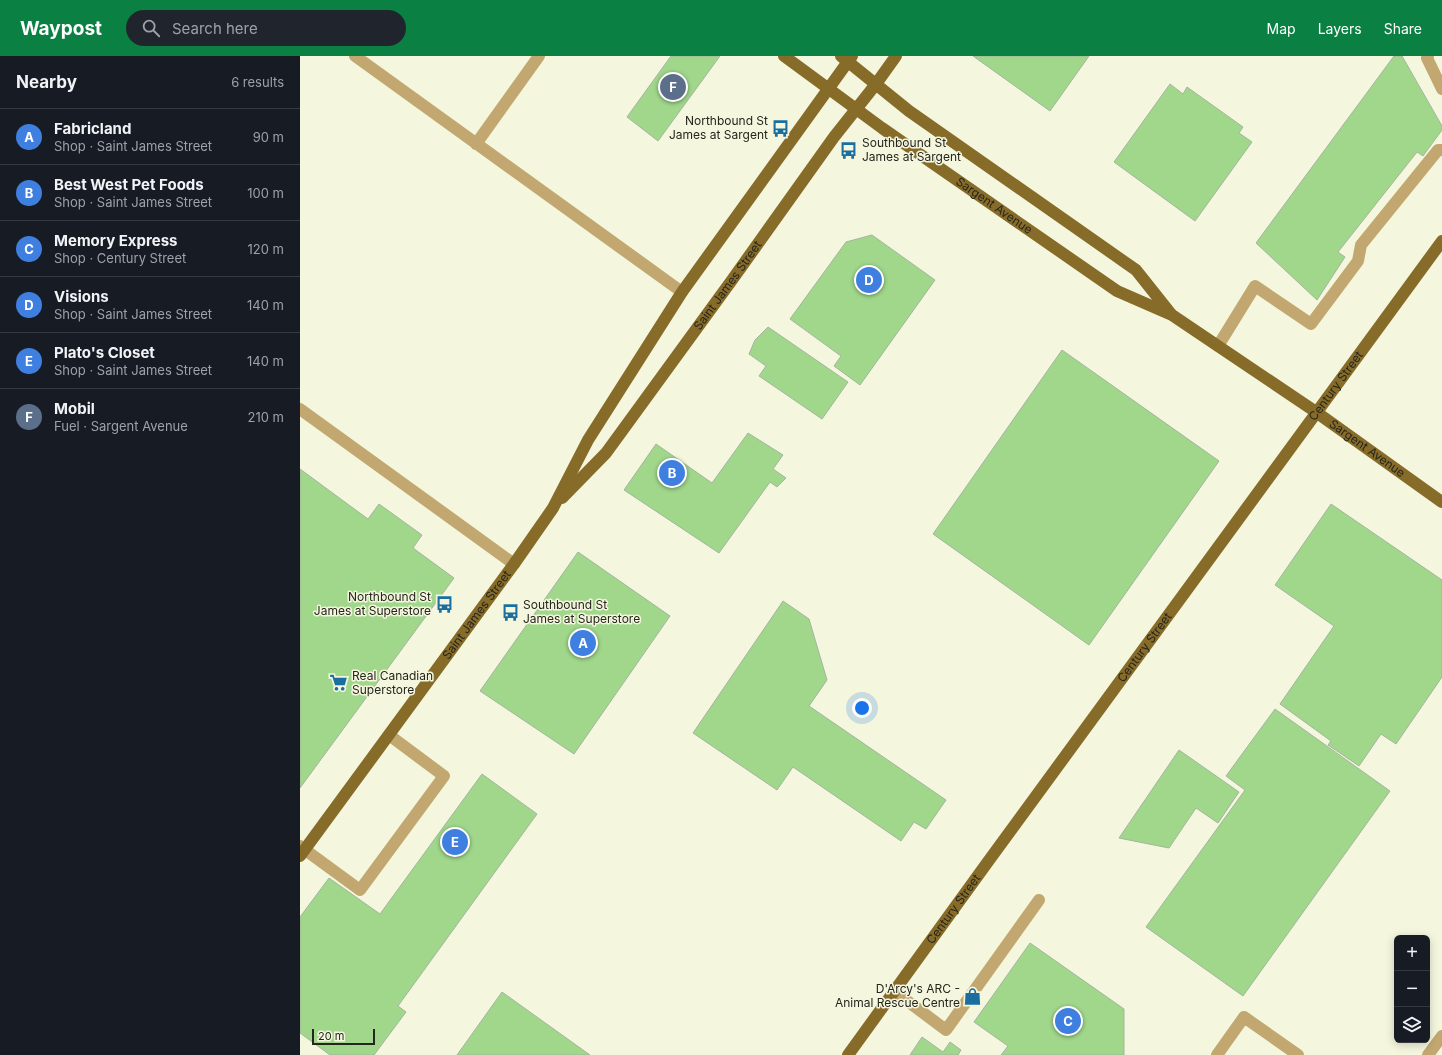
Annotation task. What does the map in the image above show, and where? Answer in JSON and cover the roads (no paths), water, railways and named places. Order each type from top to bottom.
[{"type":"main road","name":"Sargent Avenue","points":[[784,56],[856,109],[1117,291],[1172,315],[1316,412],[1442,502]]},
{"type":"main road","name":"Saint James Street","points":[[553,508],[606,453],[896,56]]},
{"type":"main road","name":"Sargent Avenue","points":[[847,58],[909,111],[1136,270],[1172,315]]},
{"type":"main road","name":"Saint James Street","points":[[302,850],[389,735],[553,508],[588,440],[682,292],[828,88],[847,58]]},
{"type":"main road","name":"Century Street","points":[[848,1055],[1442,241]]},
{"type":"street","points":[[355,56],[682,292]]},
{"type":"street","points":[[476,144],[539,56]]},
{"type":"street","points":[[1428,56],[1426,58],[1442,89]]},
{"type":"street","points":[[1218,346],[1255,286],[1311,324],[1358,261],[1361,244],[1438,150],[1442,150]]},
{"type":"street","points":[[300,409],[514,564]]},
{"type":"street","points":[[302,850],[360,890],[444,776],[389,735]]},
{"type":"street","points":[[894,991],[946,1030],[1039,900]]},
{"type":"street","points":[[1217,1055],[1244,1017],[1298,1055]]},
{"type":"street","points":[[1428,1055],[1442,1036]]},
{"type":"place","name":"Mobil","points":[[673,87]]},
{"type":"place","name":"Northbound St James at Sargent","points":[[781,128]]},
{"type":"place","name":"Southbound St James at Sargent","points":[[849,150]]},
{"type":"place","name":"Visions","points":[[869,280]]},
{"type":"place","name":"Best West Pet Foods","points":[[672,473]]},
{"type":"place","name":"Northbound St James at Superstore","points":[[444,604]]},
{"type":"place","name":"Southbound St James at Superstore","points":[[510,612]]},
{"type":"place","name":"Fabricland","points":[[583,643]]},
{"type":"place","name":"Real Canadian Superstore","points":[[339,683]]},
{"type":"place","name":"Plato's Closet","points":[[455,842]]},
{"type":"place","name":"D'Arcy's ARC - Animal Rescue Centre","points":[[973,996]]},
{"type":"place","name":"Memory Express","points":[[1068,1021]]}]
